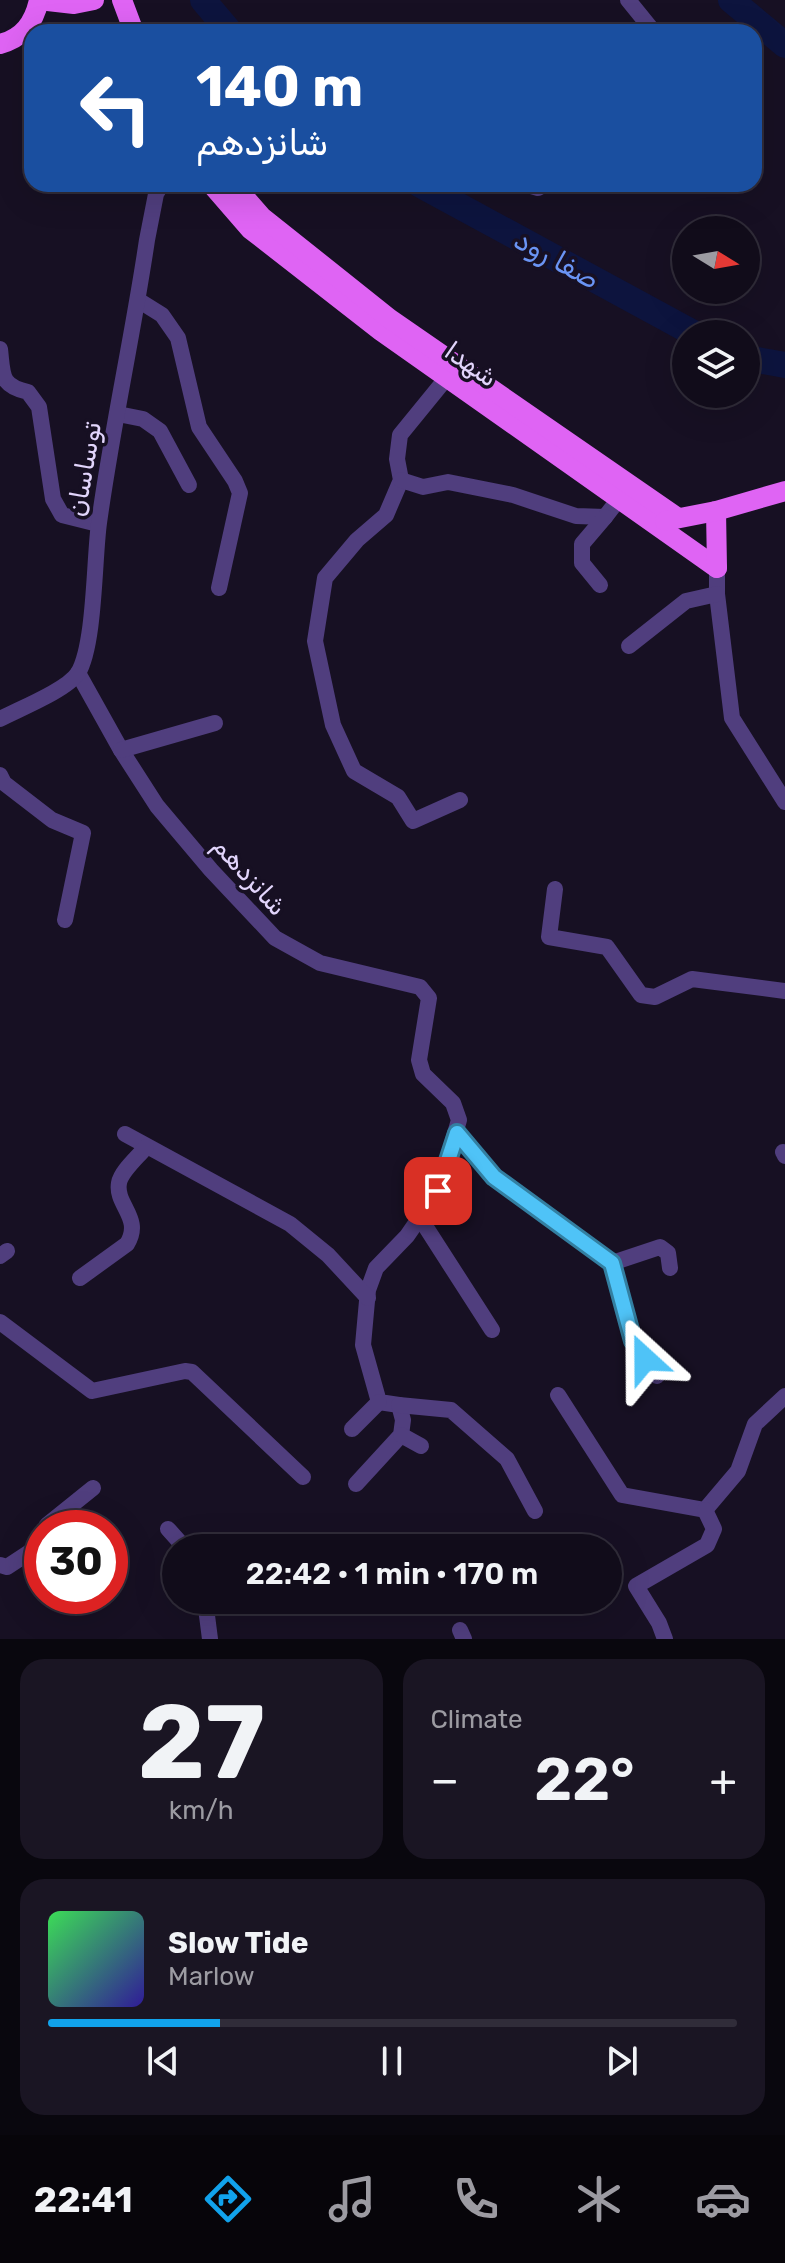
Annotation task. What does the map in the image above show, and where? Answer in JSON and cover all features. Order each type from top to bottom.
[{"type":"main road","points":[[30,24],[39,0],[74,4],[94,0]]},
{"type":"main road","points":[[122,0],[131,24]]},
{"type":"main road","points":[[0,44],[17,38],[24,32]]},
{"type":"main road","name":"شهدا","points":[[218,192],[250,229],[332,294],[678,518]]},
{"type":"main road","name":"شهدا","points":[[240,192],[262,217],[451,373],[717,568]]},
{"type":"main road","points":[[653,523],[716,511],[785,491]]},
{"type":"main road","points":[[716,511],[717,568]]},
{"type":"street","points":[[628,0],[648,24]]},
{"type":"street","name":"توساسان","points":[[78,673],[84,656],[92,605],[98,524],[157,192]]},
{"type":"street","points":[[138,300],[162,315],[178,338],[199,427],[240,493],[219,588]]},
{"type":"street","points":[[0,349],[4,381],[12,389],[28,392],[39,407],[53,499],[57,507],[62,515],[98,524]]},
{"type":"street","points":[[451,373],[400,435],[397,459],[401,480],[386,515],[357,540],[325,578],[315,641],[333,725],[354,771],[398,797],[413,821],[460,800]]},
{"type":"street","points":[[118,414],[143,419],[160,431],[189,485]]},
{"type":"street","points":[[401,480],[423,487],[448,482],[513,495],[576,516],[605,517]]},
{"type":"street","points":[[600,585],[582,563],[582,544],[619,499]]},
{"type":"street","points":[[717,568],[717,594],[732,718],[785,802]]},
{"type":"street","points":[[629,646],[686,601],[717,594]]},
{"type":"street","points":[[0,719],[65,686],[78,673]]},
{"type":"street","name":"شانزدهم","points":[[78,673],[157,806],[275,938],[320,963],[420,987],[429,998],[419,1060],[423,1074],[453,1103],[459,1120],[457,1133]]},
{"type":"street","points":[[121,750],[215,723]]},
{"type":"street","points":[[0,775],[4,783],[52,820],[83,833],[65,920]]},
{"type":"street","points":[[555,889],[549,937],[607,947],[641,995],[655,997],[692,979],[785,991]]},
{"type":"street","points":[[379,1402],[363,1345],[368,1298],[376,1268],[407,1236],[438,1191],[457,1133]]},
{"type":"street","points":[[457,1133],[494,1177],[612,1263],[633,1341],[657,1376]]},
{"type":"street","points":[[125,1134],[290,1224],[328,1255],[368,1298]]},
{"type":"street","points":[[80,1278],[127,1244],[131,1237],[134,1229],[118,1187],[120,1179],[146,1147]]},
{"type":"street","points":[[420,1218],[492,1330]]},
{"type":"street","points":[[612,1263],[660,1247],[668,1253],[670,1268]]},
{"type":"street","points":[[0,1322],[92,1391],[192,1372],[303,1477]]},
{"type":"street","points":[[558,1395],[622,1495],[705,1510]]},
{"type":"street","points":[[705,1510],[738,1471],[755,1424],[785,1396]]},
{"type":"street","points":[[379,1402],[451,1410],[507,1459],[535,1511]]},
{"type":"street","points":[[352,1429],[379,1402]]},
{"type":"street","points":[[356,1484],[401,1435],[403,1420],[399,1405]]},
{"type":"street","points":[[401,1435],[421,1446]]},
{"type":"street","points":[[66,1510],[93,1488]]},
{"type":"street","points":[[665,1639],[659,1623],[636,1586],[707,1545],[714,1529],[705,1510]]},
{"type":"street","points":[[168,1529],[172,1534]]},
{"type":"street","points":[[0,1565],[7,1567],[24,1556]]},
{"type":"street","points":[[207,1614],[210,1639]]},
{"type":"waterway","name":"صفا رود","points":[[203,0],[223,24]]},
{"type":"waterway","name":"صفا رود","points":[[731,0],[760,24]]},
{"type":"waterway","name":"صفا رود","points":[[762,26],[785,45]]},
{"type":"waterway","name":"صفا رود","points":[[434,192],[672,322]]},
{"type":"waterway","name":"صفا رود","points":[[760,361],[785,365]]},
{"type":"route","points":[[438,1191],[457,1133],[494,1177],[612,1263],[633,1341],[645,1359]]}]
